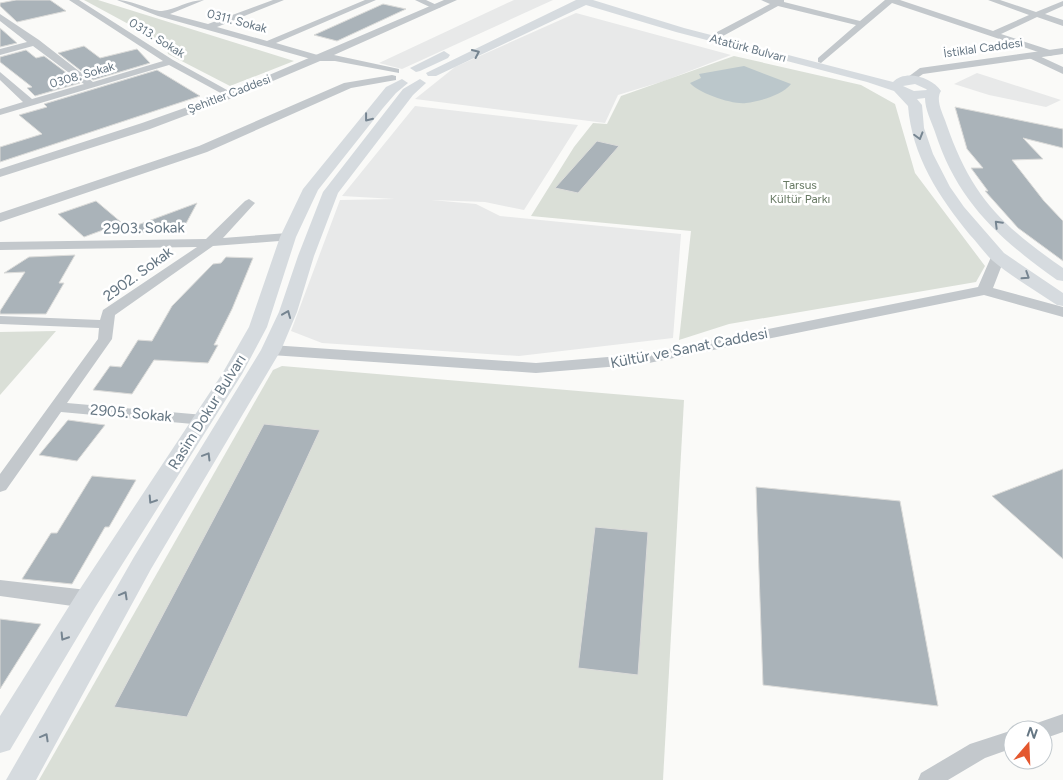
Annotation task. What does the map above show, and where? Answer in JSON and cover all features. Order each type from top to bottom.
[{"type":"main road","points":[[405,77],[567,0]]},
{"type":"main road","points":[[581,0],[603,3]]},
{"type":"main road","points":[[405,77],[588,0]]},
{"type":"main road","name":"Atatürk Bulvarı","points":[[603,3],[821,60],[904,85]]},
{"type":"main road","name":"Atatürk Bulvarı","points":[[603,3],[680,30],[872,79],[904,85]]},
{"type":"main road","points":[[22,780],[142,563],[271,350],[288,312],[306,256],[331,192],[408,92],[405,77]]},
{"type":"main road","name":"Rasim Dokur Bulvarı","points":[[0,741],[87,599],[204,420],[258,327],[288,236],[312,190],[323,173],[381,101],[405,77]]},
{"type":"main road","points":[[904,85],[916,95],[932,93],[932,103],[959,175],[977,203],[1007,234],[1063,276]]},
{"type":"main road","points":[[904,85],[915,105],[919,138],[942,187],[998,257],[1063,301]]},
{"type":"street","name":"0313. Sokak","points":[[73,0],[170,62],[231,95]]},
{"type":"street","name":"0311. Sokak","points":[[121,0],[161,14],[318,58]]},
{"type":"street","points":[[161,14],[200,0]]},
{"type":"street","points":[[209,27],[280,0]]},
{"type":"street","points":[[269,43],[372,0]]},
{"type":"street","points":[[419,0],[437,8]]},
{"type":"street","name":"Şehitler Caddesi","points":[[0,173],[146,126],[231,95],[452,0]]},
{"type":"street","points":[[765,0],[780,2],[861,24]]},
{"type":"street","points":[[821,60],[891,0],[1050,53]]},
{"type":"street","points":[[992,0],[1063,23]]},
{"type":"street","points":[[720,34],[780,2]]},
{"type":"street","points":[[994,34],[1063,3]]},
{"type":"street","points":[[0,17],[36,42],[91,86]]},
{"type":"street","points":[[0,52],[36,42]]},
{"type":"street","name":"İstiklal Caddesi","points":[[904,85],[920,71],[1063,51]]},
{"type":"street","points":[[1032,56],[1063,71]]},
{"type":"street","points":[[318,58],[323,63],[405,77]]},
{"type":"street","name":"0308. Sokak","points":[[0,112],[170,62]]},
{"type":"street","points":[[0,75],[30,103]]},
{"type":"street","points":[[0,218],[203,149],[275,119],[308,102],[405,77]]},
{"type":"street","name":"2902. Sokak","points":[[0,486],[105,339],[108,314],[236,222],[249,203]]},
{"type":"street","name":"2903. Sokak","points":[[0,246],[209,243],[288,236]]},
{"type":"street","points":[[998,257],[984,290],[1063,312]]},
{"type":"street","name":"Kültür ve Sanat Caddesi","points":[[271,350],[536,368],[603,364],[644,359],[984,290]]},
{"type":"street","points":[[0,320],[108,324]]},
{"type":"street","name":"2905. Sokak","points":[[58,407],[204,420]]},
{"type":"street","points":[[0,588],[87,599]]},
{"type":"street","points":[[929,780],[978,751],[1003,743]]},
{"type":"shaded area","points":[[514,0],[553,0],[402,69],[379,63]]},
{"type":"shaded area","points":[[576,13],[731,55],[664,81],[618,95],[605,123],[415,99],[455,67]]},
{"type":"shaded area","points":[[744,66],[791,84],[771,97],[740,103],[700,91],[690,83],[701,78],[699,74]]},
{"type":"shaded area","points":[[977,73],[1061,100],[1046,107],[989,95],[954,84]]},
{"type":"shaded area","points":[[415,106],[578,125],[524,210],[485,202],[431,200],[476,204],[500,216],[681,234],[673,338],[519,356],[322,343],[291,331],[340,200],[395,199],[342,196]]},
{"type":"green space","points":[[84,0],[98,0],[294,61],[230,86],[168,54],[167,49],[145,33]]},
{"type":"green space","name":"Tarsus Kültür Parkı","points":[[734,56],[861,85],[895,104],[915,173],[985,266],[976,282],[729,324],[679,340],[691,231],[531,216],[574,147],[593,123],[607,124],[621,96]]},
{"type":"green space","points":[[56,331],[0,395],[0,332]]},
{"type":"green space","points":[[282,366],[684,400],[663,780],[39,780],[273,370]]},
{"type":"building","points":[[16,0],[50,0],[66,11],[17,22],[0,6],[0,3]]},
{"type":"building","points":[[383,4],[406,9],[337,41],[314,35]]},
{"type":"building","points":[[0,28],[17,43],[0,47]]},
{"type":"building","points":[[84,46],[100,58],[137,49],[150,63],[93,80],[58,53]]},
{"type":"building","points":[[26,50],[36,58],[44,56],[80,83],[35,96],[27,88],[32,87],[0,62],[0,57]]},
{"type":"building","points":[[157,70],[200,96],[0,162],[0,147],[42,134],[19,115],[47,107],[44,104]]},
{"type":"building","points":[[955,107],[1063,129],[1063,148],[1023,138],[1043,159],[1012,160],[1044,201],[1063,221],[1063,261],[1018,228],[985,191],[988,191],[971,168],[983,168],[967,149]]},
{"type":"building","points":[[597,141],[619,146],[578,193],[555,188]]},
{"type":"building","points":[[96,201],[122,223],[84,237],[58,214]]},
{"type":"building","points":[[197,203],[182,231],[125,233],[124,230]]},
{"type":"building","points":[[75,255],[59,283],[64,283],[46,314],[0,314],[0,311],[25,272],[4,273],[29,257]]},
{"type":"building","points":[[226,257],[253,258],[232,309],[214,345],[218,345],[208,363],[154,360],[132,394],[93,390],[110,366],[121,367],[138,340],[152,341],[172,306],[213,264],[221,263]]},
{"type":"building","points":[[68,420],[105,425],[77,461],[39,455]]},
{"type":"building","points":[[264,424],[320,430],[187,717],[114,707]]},
{"type":"building","points":[[1063,469],[1063,559],[992,496]]},
{"type":"building","points":[[92,476],[136,480],[109,527],[105,527],[72,584],[22,579],[51,533],[57,533]]},
{"type":"building","points":[[756,487],[900,501],[938,706],[763,685]]},
{"type":"building","points":[[595,527],[648,532],[638,675],[578,668]]},
{"type":"building","points":[[0,619],[41,624],[0,689]]}]
